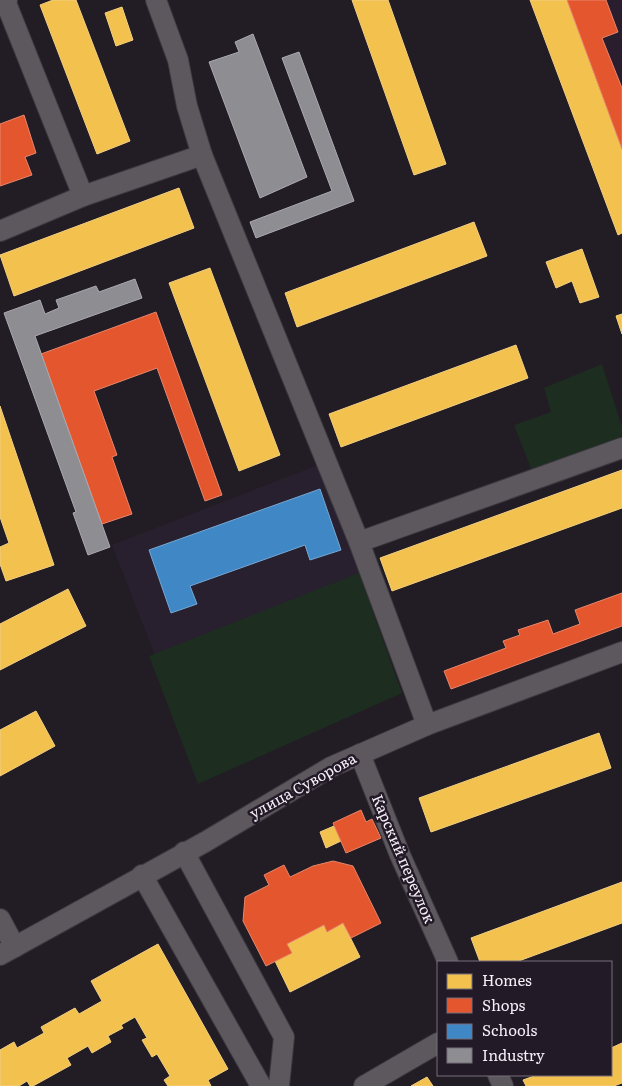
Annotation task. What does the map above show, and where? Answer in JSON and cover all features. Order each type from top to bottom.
[{"type":"street","points":[[7,0],[6,3],[83,196]]},
{"type":"street","points":[[156,0],[178,60],[187,106],[202,155],[359,542],[427,725]]},
{"type":"street","points":[[0,231],[83,196],[202,155]]},
{"type":"street","points":[[359,542],[622,448]]},
{"type":"street","name":"улица Суворова","points":[[8,951],[142,875],[205,842],[331,768],[427,725],[622,652]]},
{"type":"street","name":"Карский переулок","points":[[360,754],[400,855],[448,961]]},
{"type":"street","points":[[184,852],[284,1037],[278,1086]]},
{"type":"street","points":[[142,875],[261,1086]]},
{"type":"street","points":[[0,919],[8,951]]},
{"type":"street","points":[[364,1086],[437,1044]]},
{"type":"shaded area","points":[[567,0],[622,0],[622,149]]},
{"type":"shaded area","points":[[323,463],[377,602],[166,684],[112,545]]},
{"type":"green space","points":[[602,364],[622,427],[622,439],[532,471],[514,425],[551,412],[544,388]]},
{"type":"green space","points":[[359,573],[402,693],[198,784],[149,656]]},
{"type":"building: Homes","points":[[53,0],[76,0],[130,141],[97,154],[40,5]]},
{"type":"building: Homes","points":[[352,0],[388,0],[446,164],[414,175]]},
{"type":"building: Homes","points":[[530,0],[567,0],[622,149],[622,233],[618,235]]},
{"type":"building: Homes","points":[[122,7],[133,40],[116,46],[105,13]]},
{"type":"building: Homes","points":[[179,188],[194,228],[14,296],[0,255]]},
{"type":"building: Homes","points":[[474,222],[487,256],[297,327],[285,293]]},
{"type":"building: Homes","points":[[582,249],[599,297],[580,303],[572,281],[556,288],[546,262]]},
{"type":"building: Homes","points":[[210,268],[280,455],[239,471],[169,283]]},
{"type":"building: Homes","points":[[622,314],[622,334],[616,316]]},
{"type":"building: Homes","points":[[516,345],[528,378],[341,447],[329,414]]},
{"type":"building: Homes","points":[[0,406],[54,565],[6,581],[0,564],[0,547],[9,543],[0,517]]},
{"type":"building: Homes","points":[[622,470],[622,508],[392,591],[380,558]]},
{"type":"building: Homes","points":[[68,589],[86,626],[0,670],[0,624]]},
{"type":"building: Homes","points":[[36,711],[55,746],[0,776],[0,730]]},
{"type":"building: Homes","points":[[599,733],[611,768],[431,832],[419,798]]},
{"type":"building: Homes","points":[[334,826],[341,841],[326,848],[320,832]]},
{"type":"building: Homes","points":[[622,882],[622,923],[519,961],[480,961],[471,938]]},
{"type":"building: Homes","points":[[343,923],[360,957],[290,992],[275,961],[292,953],[287,944],[324,925],[327,932]]},
{"type":"building: Homes","points":[[158,944],[228,1069],[208,1080],[211,1086],[168,1086],[164,1080],[170,1076],[157,1054],[152,1057],[142,1040],[147,1038],[135,1017],[121,1025],[123,1028],[108,1036],[111,1042],[92,1053],[88,1046],[67,1058],[71,1065],[33,1086],[30,1086],[27,1081],[19,1086],[0,1086],[0,1050],[14,1042],[17,1048],[44,1033],[41,1027],[75,1008],[79,1014],[102,1001],[91,981]]},
{"type":"building: Homes","points":[[622,1043],[622,1083],[614,1086],[526,1086],[523,1080],[534,1076],[612,1076],[612,1048]]},
{"type":"building: Homes","points":[[427,1077],[433,1086],[411,1086]]},
{"type":"building: Shops","points":[[567,0],[606,0],[618,32],[602,38],[622,88],[622,149]]},
{"type":"building: Shops","points":[[24,115],[36,153],[25,157],[32,175],[0,186],[0,124]]},
{"type":"building: Shops","points":[[156,312],[222,495],[205,501],[157,368],[94,391],[117,455],[112,457],[132,514],[102,524],[41,354]]},
{"type":"building: Shops","points":[[622,593],[622,626],[451,689],[444,671],[506,648],[503,641],[520,635],[518,630],[548,620],[553,634],[580,624],[575,610]]},
{"type":"building: Shops","points":[[361,810],[366,822],[372,819],[381,838],[346,853],[333,823]]},
{"type":"building: Shops","points":[[333,861],[353,866],[381,923],[351,938],[343,923],[327,932],[324,925],[287,944],[292,953],[266,966],[243,921],[245,897],[269,885],[264,875],[284,865],[290,877],[313,866]]},
{"type":"building: Schools","points":[[320,489],[341,550],[310,560],[305,545],[190,586],[197,604],[171,613],[149,550]]},
{"type":"building: Industry","points":[[253,34],[307,177],[260,198],[209,62],[239,52],[235,42]]},
{"type":"building: Industry","points":[[299,52],[354,201],[256,238],[250,222],[332,191],[282,58]]},
{"type":"building: Industry","points":[[135,279],[142,298],[35,336],[110,547],[88,555],[73,513],[76,512],[4,313],[40,300],[45,314],[59,308],[56,300],[96,286],[99,292]]}]
